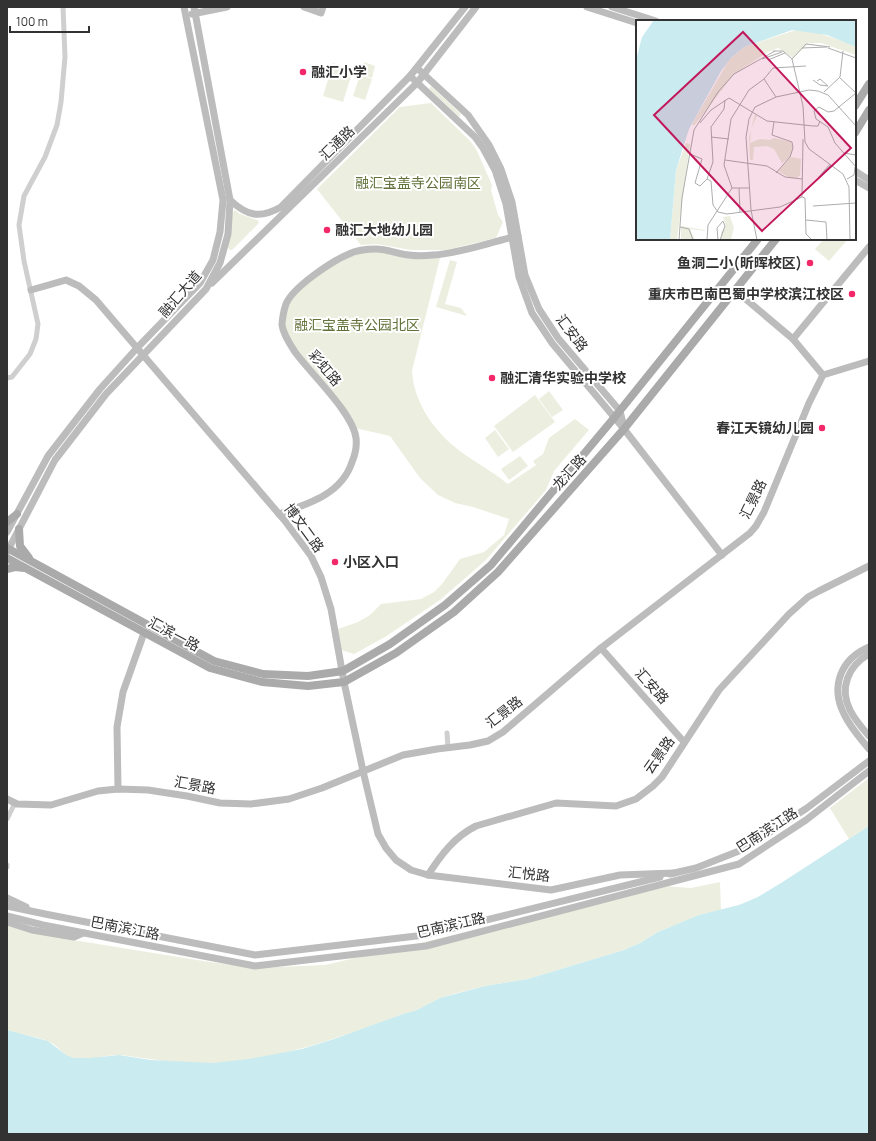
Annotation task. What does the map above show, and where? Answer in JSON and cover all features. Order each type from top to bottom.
[{"type":"main road","points":[[856,104],[869,84]]},
{"type":"main road","points":[[856,131],[869,110]]},
{"type":"main road","name":"龙汇路","points":[[343,671],[390,644],[445,605],[490,565],[617,415],[757,240]]},
{"type":"main road","name":"龙汇路","points":[[344,682],[396,653],[454,612],[498,572],[624,429],[775,240]]},
{"type":"main road","points":[[7,522],[17,514]]},
{"type":"main road","points":[[19,529],[20,546],[30,560]]},
{"type":"main road","name":"汇滨一路","points":[[8,550],[30,560],[214,661],[263,674],[308,676],[343,671]]},
{"type":"main road","name":"汇滨一路","points":[[7,558],[210,668],[262,682],[308,686],[344,682]]},
{"type":"main road","points":[[7,569],[15,567],[25,568]]},
{"type":"street","name":"融汇大道","points":[[7,532],[48,456],[100,389],[137,348],[200,283],[213,260],[220,232],[222,200],[184,7]]},
{"type":"street","points":[[186,15],[195,10],[227,7]]},
{"type":"street","points":[[304,7],[322,10]]},
{"type":"street","name":"汇通路","points":[[230,200],[245,212],[254,214],[264,215],[281,207],[410,76],[465,7]]},
{"type":"street","name":"汇通路","points":[[206,289],[417,83],[476,7]]},
{"type":"street","points":[[587,7],[636,24]]},
{"type":"street","points":[[612,7],[653,20]]},
{"type":"street","points":[[7,378],[12,377],[30,354],[36,339],[38,324],[19,225],[24,196],[45,157],[62,102],[65,57],[62,8]]},
{"type":"street","name":"融汇大道","points":[[8,550],[55,460],[106,394],[206,289],[220,263],[228,234],[230,200],[195,10]]},
{"type":"street","name":"汇安路","points":[[416,68],[468,115],[489,145],[501,169],[512,202],[515,237]]},
{"type":"street","name":"汇安路","points":[[410,76],[466,128],[483,148],[495,170],[506,204],[525,275],[538,309],[558,338],[617,415],[624,429],[722,555]]},
{"type":"street","points":[[856,172],[869,180]]},
{"type":"street","points":[[856,181],[869,188]]},
{"type":"street","name":"彩虹路","points":[[279,514],[308,504],[324,496],[337,486],[344,479],[351,467],[355,455],[356,438],[350,422],[339,405],[304,364],[290,344],[282,325],[287,304],[303,283],[325,267],[349,254],[363,250],[378,249],[410,256],[433,255],[451,253],[515,237]]},
{"type":"street","points":[[793,339],[869,247]]},
{"type":"street","name":"博文二路","points":[[31,290],[66,280],[79,286],[96,300],[279,514],[311,556],[321,577],[333,618],[344,682],[378,834],[386,848],[396,860],[412,870],[428,875]]},
{"type":"street","points":[[735,290],[793,339],[824,375],[869,361]]},
{"type":"street","name":"汇景路","points":[[7,799],[17,804],[51,805],[98,791],[118,789],[148,790],[220,803],[251,804],[289,799],[322,788],[404,755],[470,746],[488,741],[503,732],[601,648],[750,533],[760,519],[809,403],[824,375]]},
{"type":"street","name":"云景路","points":[[428,875],[450,844],[466,831],[476,826],[556,804],[616,806],[636,799],[662,777],[719,690],[789,614],[808,597],[819,590],[869,566]]},
{"type":"street","points":[[118,789],[117,727],[123,692],[144,633]]},
{"type":"street","points":[[869,647],[858,653],[848,662],[840,674],[838,683],[840,704],[844,714],[869,750]]},
{"type":"street","name":"汇安路","points":[[601,648],[684,742]]},
{"type":"street","points":[[869,654],[855,664],[850,671],[846,678],[845,694],[850,710],[869,736]]},
{"type":"street","points":[[447,733],[448,748]]},
{"type":"street","name":"巴南滨江路","points":[[7,906],[255,955],[425,935],[696,868],[744,849],[807,808],[869,761]]},
{"type":"street","name":"巴南滨江路","points":[[7,916],[43,925],[254,966],[426,946],[739,864],[806,820],[869,771]]},
{"type":"street","points":[[7,819],[15,803]]},
{"type":"street","name":"汇悦路","points":[[428,875],[551,890],[620,875],[674,873]]},
{"type":"street","points":[[7,898],[39,913]]},
{"type":"street","points":[[7,922],[32,930],[74,937],[83,933]]},
{"type":"green space","points":[[364,62],[375,66],[372,78],[360,74]]},
{"type":"green space","points":[[333,63],[353,70],[343,102],[323,96]]},
{"type":"green space","points":[[360,75],[372,79],[365,100],[353,96]]},
{"type":"green space","points":[[431,86],[461,114],[459,117],[429,89]]},
{"type":"green space","name":"融汇宝盖寺公园南区","points":[[431,103],[471,142],[477,151],[492,185],[491,190],[498,215],[503,222],[496,238],[446,250],[411,250],[377,244],[361,245],[317,189],[400,107]]},
{"type":"green space","points":[[235,210],[240,214],[259,222],[232,250],[230,250],[227,247],[233,212]]},
{"type":"green space","points":[[823,240],[847,240],[829,261],[815,249]]},
{"type":"green space","name":"融汇宝盖寺公园北区","points":[[363,252],[377,252],[409,258],[440,258],[412,371],[418,397],[430,421],[439,432],[459,450],[508,484],[536,465],[533,461],[543,454],[549,438],[575,419],[589,430],[554,471],[546,490],[486,560],[440,600],[385,637],[354,654],[341,650],[338,629],[358,622],[370,615],[381,604],[421,599],[434,592],[442,584],[460,559],[484,552],[504,535],[509,519],[473,507],[455,503],[438,495],[420,478],[390,436],[355,428],[289,338],[285,325],[287,312],[292,300],[301,289],[325,270]]},
{"type":"green space","points":[[450,260],[457,262],[445,304],[461,308],[467,316],[436,307]]},
{"type":"green space","points":[[549,391],[563,410],[552,417],[539,399]]},
{"type":"green space","points":[[535,395],[555,422],[513,452],[494,426]]},
{"type":"green space","points":[[495,430],[509,449],[498,457],[485,438]]},
{"type":"green space","points":[[520,456],[528,466],[509,480],[501,469]]},
{"type":"green space","points":[[869,778],[869,826],[849,839],[830,808]]},
{"type":"green space","points":[[720,882],[721,910],[699,915],[658,932],[640,943],[624,950],[528,979],[485,986],[440,998],[417,1010],[333,1039],[285,1053],[261,1058],[211,1063],[165,1061],[121,1055],[78,1059],[69,1057],[50,1042],[7,1030],[7,925],[73,940],[254,968],[325,965],[664,886],[691,888]]},
{"type":"water","points":[[869,826],[869,1134],[7,1134],[7,1030],[48,1041],[66,1055],[73,1058],[119,1055],[151,1060],[212,1063],[249,1059],[302,1049],[417,1010],[440,998],[485,986],[528,979],[624,950],[640,943],[658,932],[699,915],[739,905],[758,897]]},
{"type":"place","name":"融汇小学","points":[[303,72]]},
{"type":"place","name":"融汇大地幼儿园","points":[[327,230]]},
{"type":"place","name":"鱼洞二小(昕晖校区)","points":[[810,263]]},
{"type":"place","name":"重庆市巴南巴蜀中学校滨江校区","points":[[852,294]]},
{"type":"place","name":"融汇清华实验中学校","points":[[492,378]]},
{"type":"place","name":"春江天镜幼儿园","points":[[822,428]]},
{"type":"place","name":"小区入口","points":[[335,562]]}]
